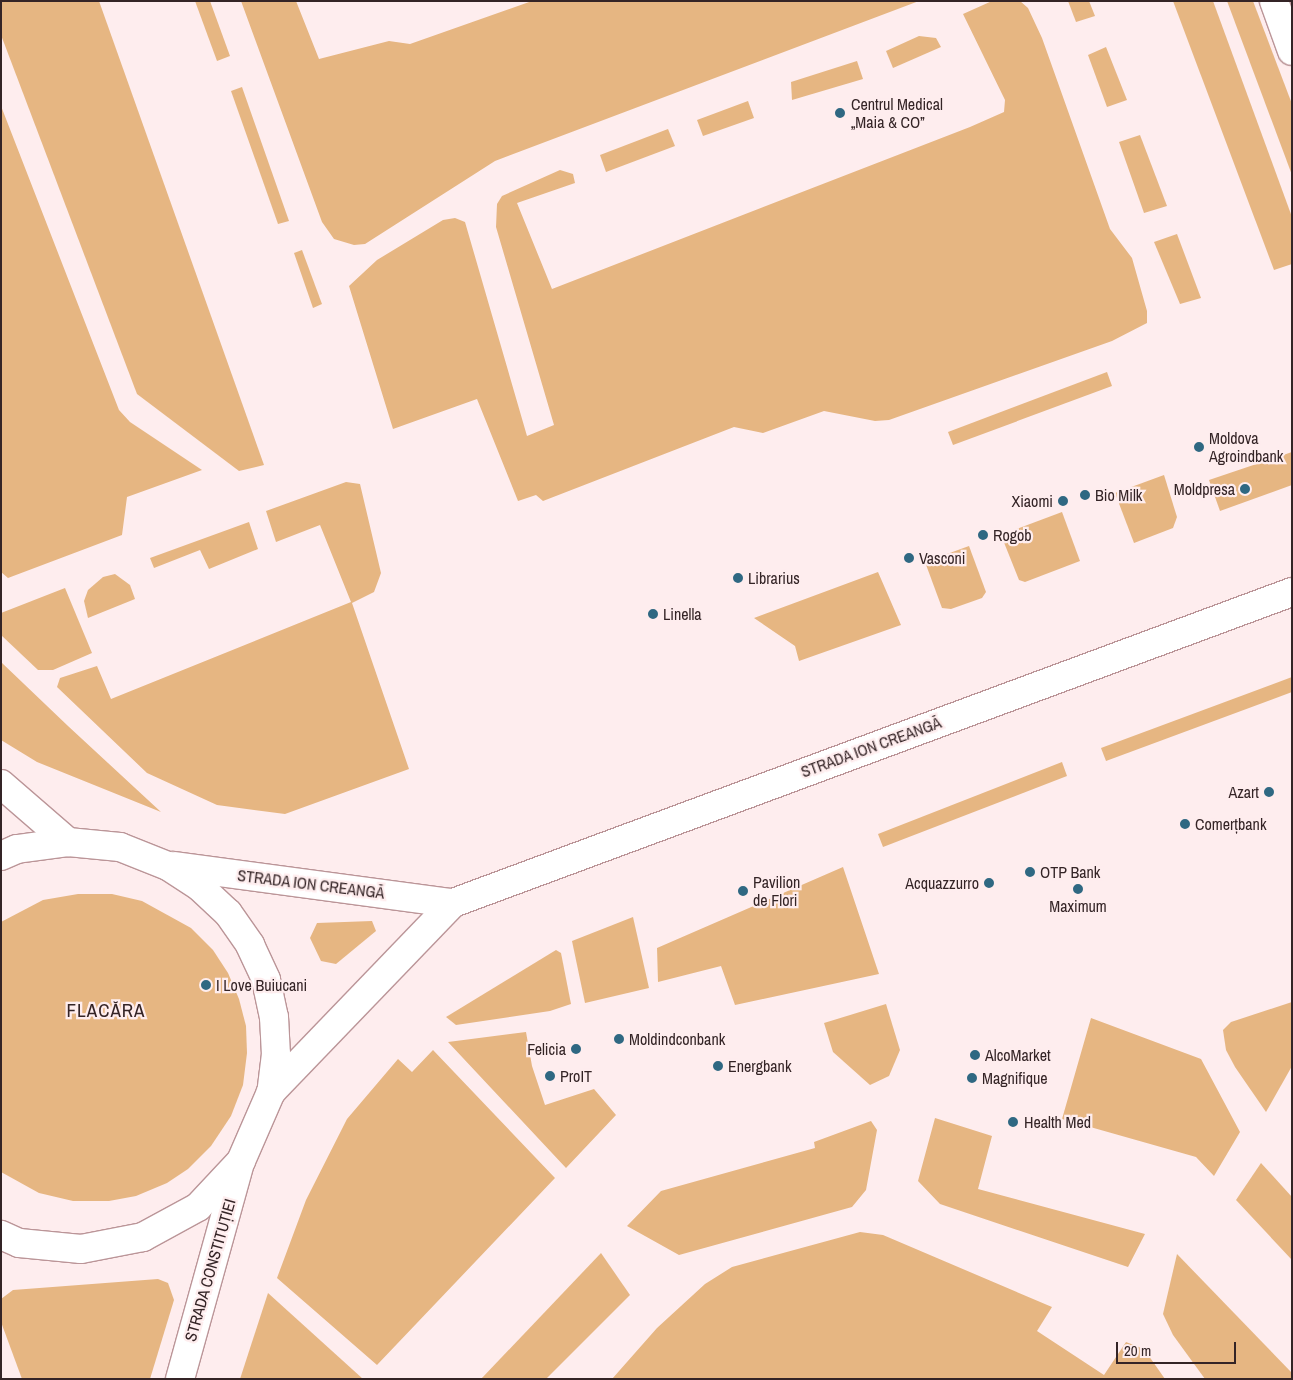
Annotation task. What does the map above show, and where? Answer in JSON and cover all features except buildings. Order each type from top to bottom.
[{"type":"main road","points":[[1274,1],[1292,52]]},
{"type":"main road","name":"STRADA ION CREANGĂ","points":[[271,1092],[453,903],[1291,594]]},
{"type":"main road","points":[[1,784],[68,842]]},
{"type":"main road","points":[[1,856],[17,849],[68,842],[120,847],[168,866],[200,887],[228,913],[258,962],[274,1017],[276,1054],[271,1092],[240,1162],[198,1207],[143,1237],[82,1250],[19,1243],[1,1235]]},
{"type":"main road","name":"STRADA ION CREANGĂ","points":[[168,866],[453,903]]},
{"type":"main road","name":"STRADA CONSTITUȚIEI","points":[[180,1379],[240,1162]]},
{"type":"shaded area","points":[[1,1],[99,1],[264,465],[239,471],[137,394],[1,35]]},
{"type":"shaded area","points":[[195,1],[210,1],[230,56],[217,61]]},
{"type":"shaded area","points":[[241,1],[296,1],[319,59],[389,41],[410,44],[532,1],[919,1],[495,161],[365,244],[354,245],[334,239],[322,222]]},
{"type":"shaded area","points":[[992,1],[1020,1],[1028,8],[1042,38],[1110,229],[1132,258],[1147,311],[1147,323],[1112,341],[889,420],[875,421],[824,411],[763,433],[734,427],[543,501],[536,495],[518,501],[477,399],[393,429],[349,286],[377,260],[443,220],[455,218],[465,222],[527,436],[554,425],[496,227],[497,204],[502,196],[560,170],[573,174],[575,183],[517,203],[552,289],[970,127],[1004,112],[1005,100],[963,14]]},
{"type":"shaded area","points":[[1068,1],[1089,1],[1095,16],[1076,22]]},
{"type":"shaded area","points":[[1173,1],[1213,1],[1292,217],[1292,264],[1274,270]]},
{"type":"shaded area","points":[[1227,1],[1253,1],[1292,104],[1292,175]]},
{"type":"shaded area","points":[[919,36],[936,38],[941,47],[893,68],[886,51]]},
{"type":"shaded area","points":[[1106,47],[1127,100],[1107,107],[1088,55]]},
{"type":"shaded area","points":[[857,61],[863,79],[792,100],[791,82]]},
{"type":"shaded area","points":[[242,87],[289,221],[278,224],[231,91]]},
{"type":"shaded area","points":[[748,101],[754,118],[703,136],[697,120]]},
{"type":"shaded area","points":[[1,106],[119,410],[130,422],[202,470],[127,497],[122,535],[8,578],[1,572]]},
{"type":"shaded area","points":[[668,129],[675,146],[606,172],[600,155]]},
{"type":"shaded area","points":[[1140,135],[1167,206],[1144,213],[1119,142]]},
{"type":"shaded area","points":[[1177,234],[1201,298],[1180,304],[1154,242]]},
{"type":"shaded area","points":[[302,250],[322,304],[313,308],[294,253]]},
{"type":"shaded area","points":[[1107,372],[1112,386],[953,445],[948,432]]},
{"type":"shaded area","points":[[1292,452],[1292,485],[1220,511],[1209,480]]},
{"type":"shaded area","points":[[1164,475],[1177,517],[1173,528],[1134,543],[1115,493]]},
{"type":"shaded area","points":[[346,482],[360,484],[381,573],[374,592],[352,603],[409,769],[285,814],[217,805],[147,773],[57,687],[60,678],[97,666],[111,699],[351,602],[320,525],[276,542],[266,511]]},
{"type":"shaded area","points":[[1062,512],[1080,561],[1025,582],[1019,580],[1001,535]]},
{"type":"shaded area","points":[[249,522],[258,549],[209,569],[200,550],[154,568],[150,558]]},
{"type":"shaded area","points":[[969,546],[986,592],[982,598],[951,609],[942,608],[925,562]]},
{"type":"shaded area","points":[[878,572],[901,625],[799,661],[795,646],[754,618]]},
{"type":"shaded area","points":[[115,574],[130,585],[135,599],[88,618],[84,601],[88,590],[103,577]]},
{"type":"shaded area","points":[[65,588],[92,653],[53,670],[38,670],[1,635],[1,613]]},
{"type":"shaded area","points":[[1,662],[161,812],[37,762],[1,740]]},
{"type":"shaded area","points":[[1292,677],[1292,692],[1106,761],[1101,748]]},
{"type":"shaded area","points":[[1062,762],[1067,776],[883,847],[878,834]]},
{"type":"shaded area","points":[[843,867],[879,974],[735,1005],[721,966],[658,982],[657,948]]},
{"type":"shaded area","points":[[78,894],[112,894],[142,901],[191,928],[213,950],[228,973],[239,999],[246,1026],[247,1053],[243,1085],[231,1116],[211,1146],[188,1169],[167,1183],[136,1196],[109,1201],[73,1201],[39,1193],[1,1172],[1,922],[43,900]]},
{"type":"shaded area","points":[[633,917],[649,988],[585,1003],[572,941]]},
{"type":"shaded area","points":[[372,921],[376,931],[336,964],[321,961],[310,938],[317,923]]},
{"type":"shaded area","points":[[556,950],[561,953],[571,1004],[550,1011],[456,1025],[446,1017]]},
{"type":"shaded area","points":[[1292,1002],[1292,1066],[1266,1112],[1235,1067],[1226,1050],[1223,1030],[1231,1022]]},
{"type":"shaded area","points":[[886,1004],[900,1050],[889,1076],[870,1085],[833,1052],[824,1023]]},
{"type":"shaded area","points":[[1091,1018],[1201,1059],[1240,1132],[1214,1176],[1196,1157],[1062,1119]]},
{"type":"shaded area","points":[[526,1032],[532,1066],[545,1105],[594,1089],[616,1115],[566,1168],[448,1042]]},
{"type":"shaded area","points":[[433,1050],[555,1178],[377,1365],[277,1278],[306,1200],[347,1119],[398,1059],[412,1072]]},
{"type":"shaded area","points":[[935,1118],[992,1136],[978,1189],[1145,1234],[1128,1267],[940,1204],[918,1181]]},
{"type":"shaded area","points":[[871,1121],[877,1130],[866,1190],[852,1207],[679,1255],[627,1226],[661,1191],[815,1148],[814,1142]]},
{"type":"shaded area","points":[[1261,1163],[1292,1197],[1292,1260],[1236,1200]]},
{"type":"shaded area","points":[[860,1232],[883,1235],[1052,1307],[1037,1331],[1104,1375],[1126,1342],[1144,1349],[1165,1379],[612,1379],[657,1328],[705,1284],[732,1267]]},
{"type":"shaded area","points":[[601,1253],[630,1295],[546,1379],[481,1379]]},
{"type":"shaded area","points":[[1177,1254],[1292,1373],[1292,1379],[1205,1379],[1173,1335],[1163,1314]]},
{"type":"shaded area","points":[[158,1279],[168,1283],[174,1300],[150,1379],[22,1379],[1,1322],[1,1299],[13,1290]]},
{"type":"shaded area","points":[[268,1293],[363,1379],[240,1379]]},
{"type":"place","name":"Centrul Medical „Maia & CO”","points":[[840,113]]},
{"type":"place","name":"Moldova Agroindbank","points":[[1199,447]]},
{"type":"place","name":"Moldpresa","points":[[1245,489]]},
{"type":"place","name":"Bio Milk","points":[[1085,495]]},
{"type":"place","name":"Xiaomi","points":[[1063,501]]},
{"type":"place","name":"Rogob","points":[[983,535]]},
{"type":"place","name":"Vasconi","points":[[909,558]]},
{"type":"place","name":"Librarius","points":[[738,578]]},
{"type":"place","name":"Linella","points":[[653,614]]},
{"type":"place","name":"Azart","points":[[1269,792]]},
{"type":"place","name":"Comerțbank","points":[[1185,824]]},
{"type":"place","name":"OTP Bank","points":[[1030,872]]},
{"type":"place","name":"Acquazzurro","points":[[989,883]]},
{"type":"place","name":"Maximum","points":[[1078,889]]},
{"type":"place","name":"Pavilion de Flori","points":[[743,891]]},
{"type":"place","name":"I Love Buiucani","points":[[206,985]]},
{"type":"place","name":"Moldindconbank","points":[[619,1039]]},
{"type":"place","name":"Felicia","points":[[576,1049]]},
{"type":"place","name":"AlcoMarket","points":[[975,1055]]},
{"type":"place","name":"Energbank","points":[[718,1066]]},
{"type":"place","name":"ProIT","points":[[550,1076]]},
{"type":"place","name":"Magnifique","points":[[972,1078]]},
{"type":"place","name":"Health Med","points":[[1013,1122]]},
{"type":"district","name":"FLACĂRA","points":[[106,1011]]}]
